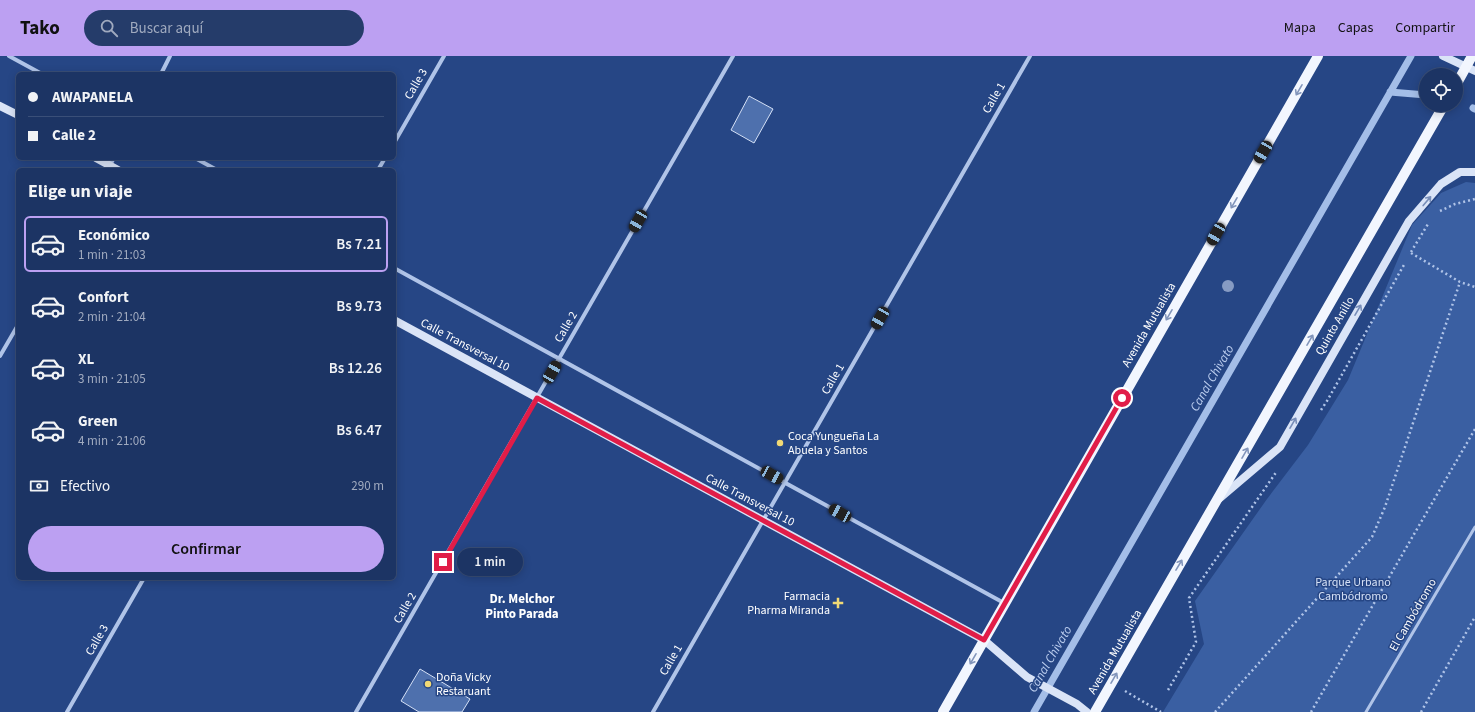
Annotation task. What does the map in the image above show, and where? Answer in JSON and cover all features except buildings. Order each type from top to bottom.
[{"type":"main road","name":"Avenida Mutualista","points":[[943,712],[1318,56]]},
{"type":"main road","points":[[1463,77],[1470,69],[1472,56]]},
{"type":"main road","name":"Avenida Mutualista","points":[[1095,712],[1440,112]]},
{"type":"street","points":[[9,56],[38,72]]},
{"type":"street","points":[[162,72],[170,56]]},
{"type":"street","name":"Calle 3","points":[[396,140],[444,56]]},
{"type":"street","name":"Calle 2","points":[[356,712],[733,56]]},
{"type":"street","name":"Calle 1","points":[[653,712],[1030,56]]},
{"type":"street","points":[[1444,56],[1470,69]]},
{"type":"street","points":[[0,106],[16,114]]},
{"type":"street","points":[[101,160],[110,164]]},
{"type":"street","points":[[198,160],[212,168]]},
{"type":"street","name":"Quinto Anillo","points":[[1218,500],[1280,447],[1409,221],[1441,184],[1460,172],[1475,172]]},
{"type":"street","points":[[396,269],[1004,603]]},
{"type":"street","name":"Calle Transversal 10","points":[[396,321],[984,640],[1027,677],[1077,704],[1087,712]]},
{"type":"street","points":[[0,356],[16,328]]},
{"type":"street","name":"Calle 3","points":[[67,712],[143,580]]},
{"type":"lane","name":"El Cambódromo","points":[[1366,712],[1475,526]]},
{"type":"path","points":[[1411,253],[1460,282],[1475,287]]},
{"type":"path","points":[[1215,712],[1372,537],[1385,507],[1460,282]]},
{"type":"path","points":[[1312,712],[1475,429]]},
{"type":"path","points":[[1421,712],[1475,617]]},
{"type":"path","points":[[1111,684],[1161,712]]},
{"type":"green space","name":"Parque Urbano Cambódromo","points":[[1466,182],[1475,183],[1475,712],[1163,712],[1204,644],[1195,601],[1267,499],[1308,445],[1348,380],[1412,225],[1441,193]]},
{"type":"waterway","name":"Canal Chivato","points":[[1034,712],[1411,56]]},
{"type":"waterway","points":[[1390,92],[1419,94]]},
{"type":"place","name":"Coca Yungueña La Abuela y Santos","points":[[780,443]]},
{"type":"place","name":"Farmacia Pharma Miranda","points":[[838,603]]},
{"type":"place","name":"Doña Vicky Restaruant","points":[[428,684]]},
{"type":"district","name":"Dr. Melchor Pinto Parada","points":[[522,606]]},
{"type":"route","points":[[443,562],[537,398],[984,640],[1122,398]]}]
